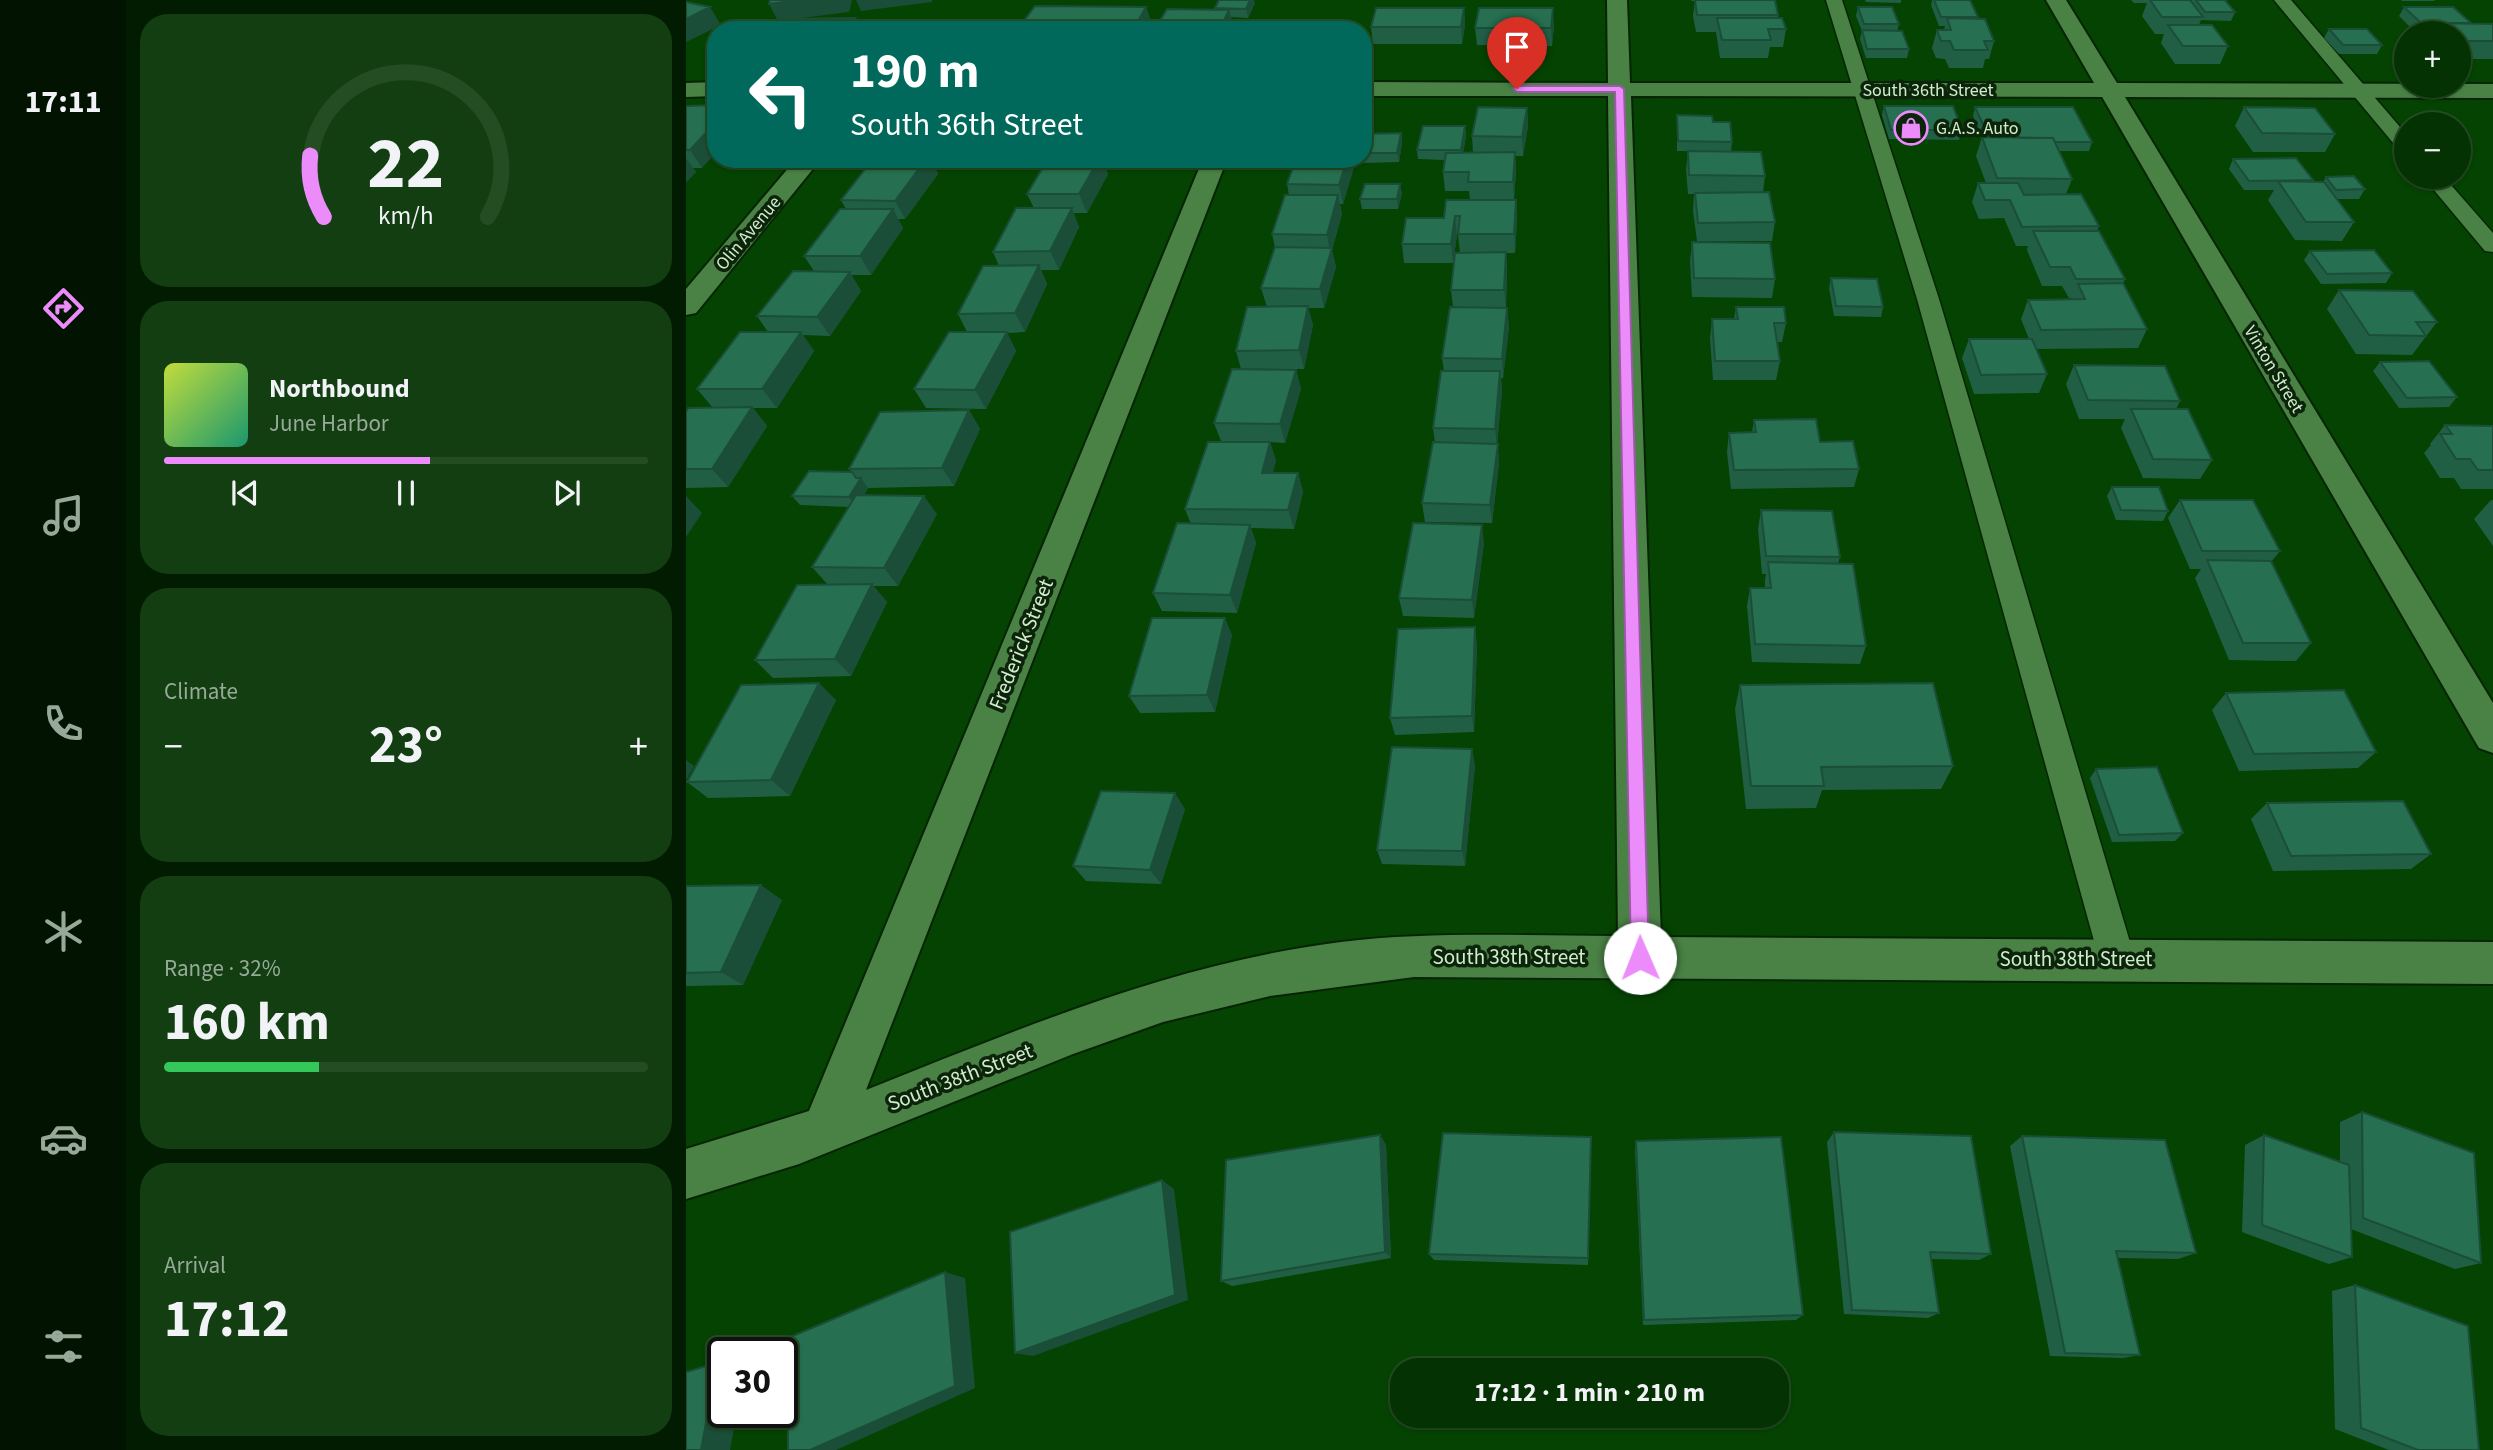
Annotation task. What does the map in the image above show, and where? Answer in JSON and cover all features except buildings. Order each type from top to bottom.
[{"type":"street","points":[[1616,0],[1640,958]]},
{"type":"street","name":"Vinton Street","points":[[2056,0],[2493,737]]},
{"type":"street","points":[[686,89],[707,89]]},
{"type":"street","name":"South 36th Street","points":[[1372,89],[2493,91]]},
{"type":"street","name":"Olin Avenue","points":[[686,307],[802,168]]},
{"type":"street","name":"Frederick Street","points":[[826,1129],[1211,168]]},
{"type":"street","name":"South 38th Street","points":[[686,1174],[743,1159],[826,1129],[1128,1011],[1261,974],[1344,961],[1413,956],[2493,963]]},
{"type":"lane","points":[[1834,0],[1860,90],[1928,299],[2117,959]]},
{"type":"lane","points":[[2282,0],[2394,132]]},
{"type":"lane","points":[[2443,189],[2493,246]]},
{"type":"place","name":"G.A.S. Auto","points":[[1911,128]]},
{"type":"route","points":[[1517,89],[1620,89],[1640,958]]}]
